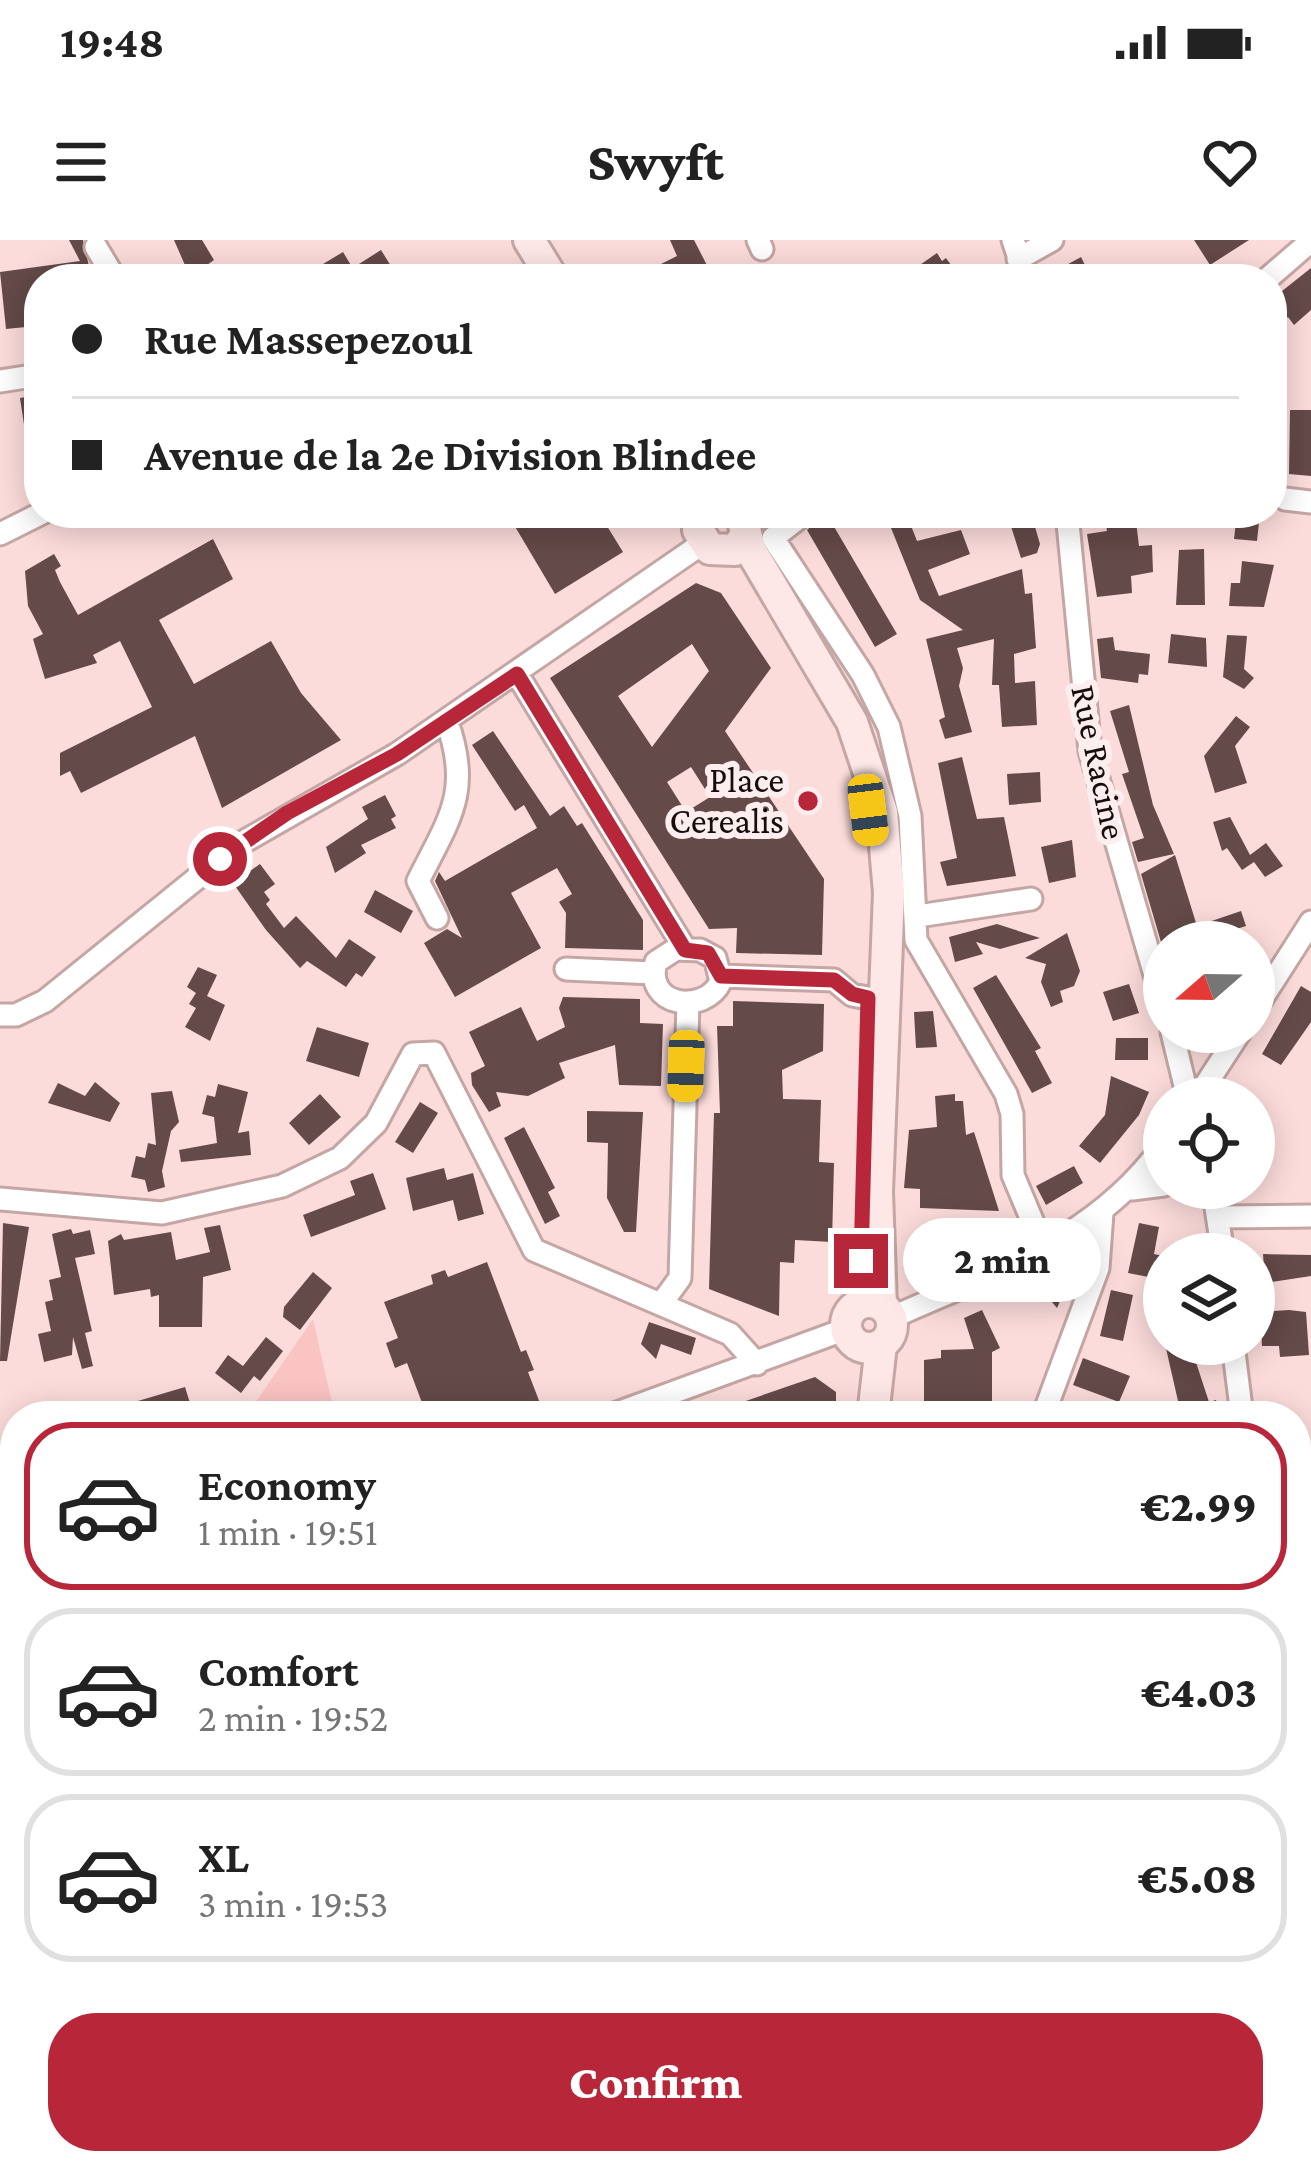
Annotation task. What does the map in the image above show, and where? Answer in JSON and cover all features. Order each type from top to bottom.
[{"type":"main road","points":[[718,528],[827,704],[860,781],[873,869],[868,998],[872,1401]]},
{"type":"main road","points":[[718,528],[852,722],[882,812],[889,893],[869,1325],[857,1401]]},
{"type":"street","points":[[1019,259],[1052,240]]},
{"type":"street","points":[[1285,264],[1311,241]]},
{"type":"street","points":[[96,247],[106,264]]},
{"type":"street","points":[[0,1015],[16,1015],[45,1001],[257,832],[447,722],[716,528]]},
{"type":"street","points":[[786,528],[773,538],[863,675],[889,727],[910,816],[919,916],[916,940],[1006,1094],[1012,1114],[1013,1175],[1044,1249]]},
{"type":"street","name":"Rue Racine","points":[[1068,528],[1090,751],[1143,934]]},
{"type":"street","points":[[517,674],[685,950]]},
{"type":"street","points":[[437,918],[418,880],[460,798],[459,755],[447,722]]},
{"type":"street","points":[[919,916],[1031,899]]},
{"type":"street","points":[[1275,978],[1311,922]]},
{"type":"street","points":[[685,950],[708,953],[721,976],[713,995],[688,1002],[660,993],[653,973],[662,956],[685,950]]},
{"type":"street","points":[[566,969],[653,973]]},
{"type":"street","points":[[721,976],[834,980],[852,994],[868,998]]},
{"type":"street","points":[[661,1304],[680,1278],[688,1002]]},
{"type":"street","points":[[0,1198],[162,1213],[282,1186],[340,1158],[376,1123],[413,1054],[434,1053],[534,1250],[730,1334],[758,1364]]},
{"type":"street","points":[[653,1401],[869,1325],[1044,1249],[1102,1213],[1143,1177]]},
{"type":"street","points":[[1132,1189],[1143,1188]]},
{"type":"street","points":[[1212,1209],[1220,1217],[1311,1216]]},
{"type":"street","points":[[1218,1209],[1221,1233]]},
{"type":"street","points":[[1048,1401],[1098,1268],[1102,1213]]},
{"type":"street","points":[[1236,1365],[1240,1401]]},
{"type":"street","points":[[1011,2175],[1024,2175]]},
{"type":"shaded area","points":[[313,1319],[332,1401],[256,1401]]},
{"type":"building","points":[[69,240],[83,240],[89,264],[58,264],[80,261]]},
{"type":"building","points":[[174,240],[202,240],[214,260],[208,264],[184,264]]},
{"type":"building","points":[[670,240],[694,240],[706,264],[661,264],[677,256]]},
{"type":"building","points":[[1194,240],[1249,240],[1212,264]]},
{"type":"building","points":[[381,250],[390,264],[359,264]]},
{"type":"building","points":[[343,252],[350,264],[323,264]]},
{"type":"building","points":[[937,253],[950,264],[921,264]]},
{"type":"building","points":[[1311,268],[1311,310],[1294,325],[1287,318],[1287,287]]},
{"type":"building","points":[[24,269],[24,327],[6,329],[0,272]]},
{"type":"building","points":[[1290,410],[1311,410],[1311,476],[1289,474]]},
{"type":"building","points":[[516,528],[608,528],[623,552],[555,594]]},
{"type":"building","points":[[835,528],[897,634],[875,647],[807,530]]},
{"type":"building","points":[[891,528],[912,528],[917,541],[961,530],[970,554],[928,570],[939,596],[1022,569],[1025,594],[1032,593],[1036,648],[1014,654],[1015,683],[1035,681],[1037,725],[1002,727],[999,685],[992,685],[994,639],[957,648],[963,668],[959,686],[972,732],[945,739],[939,720],[945,717],[926,639],[963,630],[920,600]]},
{"type":"building","points":[[1012,528],[1035,528],[1037,553],[1021,558]]},
{"type":"building","points":[[1137,528],[1139,546],[1152,545],[1153,572],[1131,576],[1132,593],[1097,597],[1087,534]]},
{"type":"building","points":[[1235,528],[1258,528],[1257,541],[1234,539]]},
{"type":"building","points":[[213,539],[233,579],[159,620],[194,684],[271,641],[301,693],[341,740],[222,808],[195,736],[81,793],[70,771],[60,776],[60,753],[152,707],[120,641],[93,655],[97,663],[45,679],[33,639],[43,634],[28,606],[25,571],[54,554],[61,566],[55,570],[78,615]]},
{"type":"building","points":[[1204,549],[1205,605],[1176,605],[1179,550]]},
{"type":"building","points":[[1242,561],[1274,565],[1264,607],[1229,606],[1231,583],[1240,583]]},
{"type":"building","points":[[696,583],[721,593],[771,668],[725,731],[824,879],[822,955],[736,953],[737,928],[709,929],[550,678]],"holes":[[[692,644],[709,671],[652,747],[618,696]],[[691,767],[710,797],[686,812],[667,782]]]},
{"type":"building","points":[[1171,634],[1206,638],[1207,667],[1168,663]]},
{"type":"building","points":[[1227,635],[1247,636],[1244,669],[1254,678],[1244,689],[1223,677]]},
{"type":"building","points":[[1113,637],[1115,650],[1150,654],[1148,675],[1139,674],[1138,683],[1101,678],[1097,639]]},
{"type":"building","points":[[1129,705],[1153,805],[1174,854],[1138,862],[1132,842],[1144,838],[1122,774],[1129,772],[1110,711]]},
{"type":"building","points":[[1236,716],[1250,727],[1235,746],[1247,783],[1215,793],[1204,756]]},
{"type":"building","points":[[493,731],[550,816],[564,806],[577,826],[582,823],[643,920],[643,950],[565,948],[566,913],[559,902],[572,894],[557,868],[511,893],[541,948],[455,997],[424,943],[447,929],[462,938],[435,881],[439,872],[445,881],[537,828],[524,805],[515,811],[472,745]]},
{"type":"building","points":[[962,757],[977,819],[1004,817],[1016,876],[947,886],[940,862],[957,858],[938,763]]},
{"type":"building","points":[[1040,772],[1041,802],[1009,805],[1007,774]]},
{"type":"building","points":[[385,795],[396,816],[391,819],[396,828],[361,845],[366,853],[335,873],[326,847],[368,819],[362,807]]},
{"type":"building","points":[[1230,817],[1250,855],[1266,843],[1283,866],[1265,877],[1254,862],[1242,870],[1227,848],[1222,851],[1213,822]]},
{"type":"building","points":[[1072,840],[1076,877],[1049,883],[1041,847]]},
{"type":"building","points":[[1175,855],[1195,921],[1155,921],[1141,874]]},
{"type":"building","points":[[260,864],[275,884],[264,892],[270,900],[266,904],[284,928],[296,916],[336,958],[349,939],[376,957],[362,977],[356,973],[346,987],[307,961],[300,968],[233,883]]},
{"type":"building","points":[[375,890],[413,911],[401,933],[364,912]]},
{"type":"building","points":[[1241,911],[1244,921],[1212,921]]},
{"type":"building","points":[[997,924],[1040,938],[1000,949],[976,942],[983,954],[955,962],[949,937]]},
{"type":"building","points":[[1067,933],[1080,971],[1074,986],[1060,991],[1063,1002],[1051,1007],[1041,982],[1046,964],[1025,958]]},
{"type":"building","points":[[198,967],[217,975],[207,996],[225,1005],[210,1041],[185,1027],[196,1008],[189,1004],[196,993],[187,987]]},
{"type":"building","points":[[996,975],[1041,1048],[1035,1051],[1052,1083],[1032,1093],[973,988]]},
{"type":"building","points":[[1129,984],[1139,1013],[1113,1021],[1103,992]]},
{"type":"building","points":[[1301,986],[1311,992],[1311,1022],[1281,1065],[1262,1054],[1275,1053],[1275,1031]]},
{"type":"building","points":[[563,997],[640,999],[640,1023],[663,1024],[661,1086],[619,1085],[615,1045],[559,1063],[565,1078],[528,1096],[496,1092],[501,1106],[489,1112],[472,1085],[471,1073],[485,1066],[469,1032],[521,1007],[537,1041],[565,1027],[559,1008]]},
{"type":"building","points":[[733,1001],[824,1004],[823,1051],[782,1070],[783,1099],[821,1100],[819,1162],[834,1163],[832,1242],[795,1240],[794,1263],[780,1262],[779,1316],[709,1289],[714,1113],[720,1113],[717,1026],[733,1026]]},
{"type":"building","points":[[933,1011],[937,1047],[916,1048],[914,1012]]},
{"type":"building","points":[[317,1027],[369,1043],[359,1077],[306,1061]]},
{"type":"building","points":[[1116,1038],[1143,1038],[1148,1060],[1115,1060]]},
{"type":"building","points":[[1111,1076],[1143,1089],[1139,1115],[1100,1163],[1079,1146],[1105,1115]]},
{"type":"building","points":[[95,1082],[120,1103],[110,1122],[48,1103],[58,1083],[85,1096]]},
{"type":"building","points":[[218,1084],[248,1092],[238,1133],[249,1131],[251,1155],[181,1162],[179,1150],[217,1143],[214,1117],[202,1114],[207,1095],[215,1097]]},
{"type":"building","points":[[172,1091],[179,1122],[171,1131],[162,1171],[165,1187],[148,1192],[145,1180],[131,1177],[136,1156],[145,1158],[148,1143],[156,1145],[151,1093]]},
{"type":"building","points":[[320,1094],[341,1117],[309,1145],[289,1123]]},
{"type":"building","points":[[955,1094],[955,1101],[963,1101],[966,1135],[974,1132],[999,1211],[920,1208],[920,1189],[904,1188],[909,1130],[937,1127],[935,1096]]},
{"type":"building","points":[[420,1102],[438,1113],[413,1153],[395,1142]]},
{"type":"building","points":[[587,1111],[643,1112],[636,1232],[624,1232],[607,1198],[608,1143],[587,1142]]},
{"type":"building","points":[[524,1127],[555,1188],[548,1192],[560,1216],[545,1224],[504,1138]]},
{"type":"building","points":[[1074,1166],[1083,1183],[1046,1205],[1036,1186]]},
{"type":"building","points":[[444,1168],[447,1180],[473,1173],[484,1214],[458,1221],[453,1200],[413,1211],[406,1178]]},
{"type":"building","points":[[373,1173],[386,1209],[311,1237],[303,1215],[355,1195],[350,1181]]},
{"type":"building","points":[[3,1223],[29,1227],[7,1361],[0,1361]]},
{"type":"building","points":[[1139,1223],[1159,1227],[1158,1233],[1143,1233],[1143,1276],[1128,1273]]},
{"type":"building","points":[[220,1225],[231,1270],[203,1277],[202,1327],[159,1327],[159,1295],[151,1297],[150,1289],[114,1295],[108,1241],[121,1234],[124,1240],[171,1232],[176,1260],[210,1252],[204,1228]]},
{"type":"building","points":[[950,1226],[960,1247],[929,1262],[919,1240]]},
{"type":"building","points":[[71,1229],[73,1234],[90,1230],[95,1254],[75,1258],[92,1331],[85,1333],[93,1366],[82,1369],[73,1337],[72,1355],[44,1362],[38,1334],[51,1331],[45,1302],[53,1300],[49,1280],[61,1277],[52,1234]]},
{"type":"building","points":[[1275,1254],[1311,1255],[1311,1276],[1275,1281]]},
{"type":"building","points":[[487,1262],[521,1352],[526,1350],[534,1370],[528,1372],[539,1401],[421,1401],[407,1363],[395,1368],[386,1343],[398,1338],[384,1302],[433,1284],[431,1275],[445,1270],[448,1277]]},
{"type":"building","points":[[1057,1269],[1067,1285],[1057,1308],[1035,1282]]},
{"type":"building","points":[[313,1272],[332,1288],[300,1330],[283,1317],[284,1307]]},
{"type":"building","points":[[1111,1290],[1133,1295],[1123,1341],[1100,1336]]},
{"type":"building","points":[[982,1310],[1000,1348],[992,1352],[992,1401],[924,1401],[924,1360],[941,1358],[941,1350],[974,1349],[964,1318]]},
{"type":"building","points":[[1275,1311],[1306,1312],[1309,1355],[1280,1357],[1279,1346],[1275,1346]]},
{"type":"building","points":[[649,1322],[696,1338],[691,1355],[661,1344],[656,1359],[641,1344]]},
{"type":"building","points":[[266,1337],[283,1351],[260,1381],[254,1376],[241,1393],[215,1373],[228,1355],[243,1366]]},
{"type":"building","points":[[1083,1358],[1130,1376],[1119,1401],[1073,1385]]},
{"type":"building","points":[[1170,1365],[1197,1365],[1209,1401],[1178,1401]]},
{"type":"building","points":[[815,1377],[836,1392],[836,1401],[746,1401]]},
{"type":"building","points":[[185,1387],[189,1401],[138,1401]]},
{"type":"place","name":"Place Cerealis","points":[[808,801]]},
{"type":"route","points":[[220,859],[287,813],[397,754],[517,674],[674,925],[685,950],[700,950],[715,958],[721,976],[834,980],[852,994],[868,998],[861,1261]]}]
